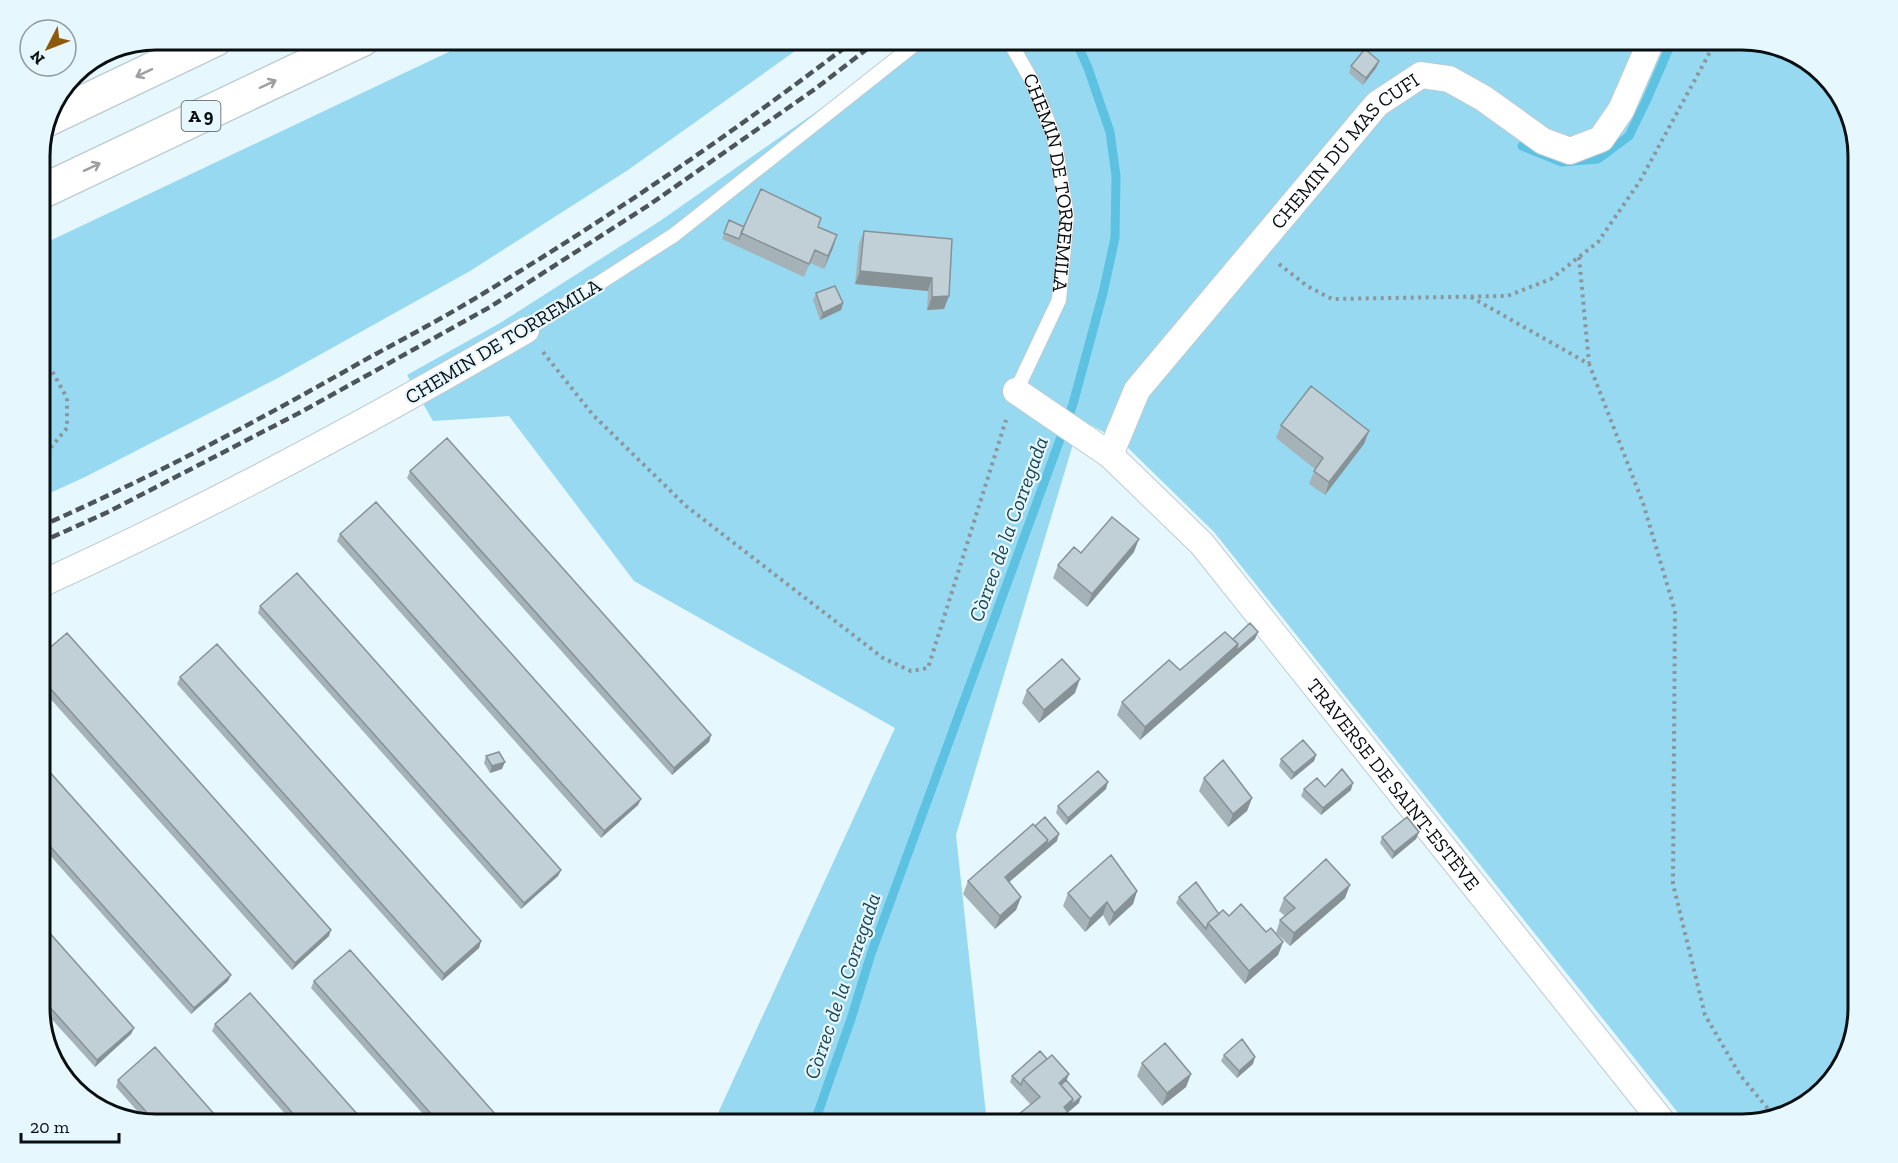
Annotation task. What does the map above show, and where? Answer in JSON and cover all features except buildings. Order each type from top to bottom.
[{"type":"highway","points":[[58,114],[193,50]]},
{"type":"highway","name":"A 9","points":[[50,187],[340,50]]},
{"type":"street","name":"CHEMIN DU MAS CUFI","points":[[1110,455],[1137,390],[1377,104],[1421,75],[1449,79],[1484,98],[1543,141],[1570,151],[1601,139],[1621,110],[1647,50]]},
{"type":"street","name":"CHEMIN DE TORREMILA","points":[[50,580],[141,538],[422,390],[526,330]]},
{"type":"street","points":[[1016,391],[1110,455]]},
{"type":"street","name":"TRAVERSE DE SAINT-ESTÈVE","points":[[1110,455],[1202,544],[1656,1114]]},
{"type":"lane","name":"CHEMIN DE TORREMILA","points":[[526,330],[674,236],[907,50]]},
{"type":"lane","name":"CHEMIN DE TORREMILA","points":[[1014,50],[1032,81],[1054,137],[1067,216],[1059,300],[1016,391]]},
{"type":"path","points":[[1257,247],[1307,286],[1332,299],[1507,296],[1551,279],[1598,242],[1640,181],[1711,50]]},
{"type":"path","points":[[1579,257],[1589,364],[1643,503],[1675,611],[1673,884],[1705,1015],[1740,1075],[1769,1110]]},
{"type":"path","points":[[1472,297],[1589,364]]},
{"type":"path","points":[[526,330],[593,415],[686,507],[883,658],[911,671],[928,668],[1016,391]]},
{"type":"path","points":[[50,369],[68,398],[67,428],[50,447]]},
{"type":"shaded area","points":[[453,50],[797,50],[628,170],[470,271],[278,378],[50,493],[50,241]]},
{"type":"shaded area","points":[[898,50],[1756,50],[1783,58],[1807,71],[1827,91],[1834,103],[1845,128],[1848,142],[1848,1021],[1840,1048],[1827,1072],[1807,1092],[1770,1110],[1742,1114],[1679,1114],[1214,532],[1122,442],[1076,417],[1073,444],[956,835],[986,1114],[718,1114],[895,728],[634,581],[509,416],[433,421],[407,375],[500,323],[660,221],[826,105]]},
{"type":"waterway","name":"Còrrec de la Corregada","points":[[818,1114],[871,954],[1073,404],[1103,293],[1115,238],[1116,176],[1110,132],[1080,50]]},
{"type":"waterway","points":[[1522,146],[1562,162],[1598,159],[1629,136],[1668,50]]},
{"type":"railway","points":[[50,522],[203,448],[469,302],[579,234],[673,171],[841,50]]},
{"type":"railway","points":[[50,538],[108,512],[301,412],[490,307],[649,205],[815,89],[866,50]]}]
